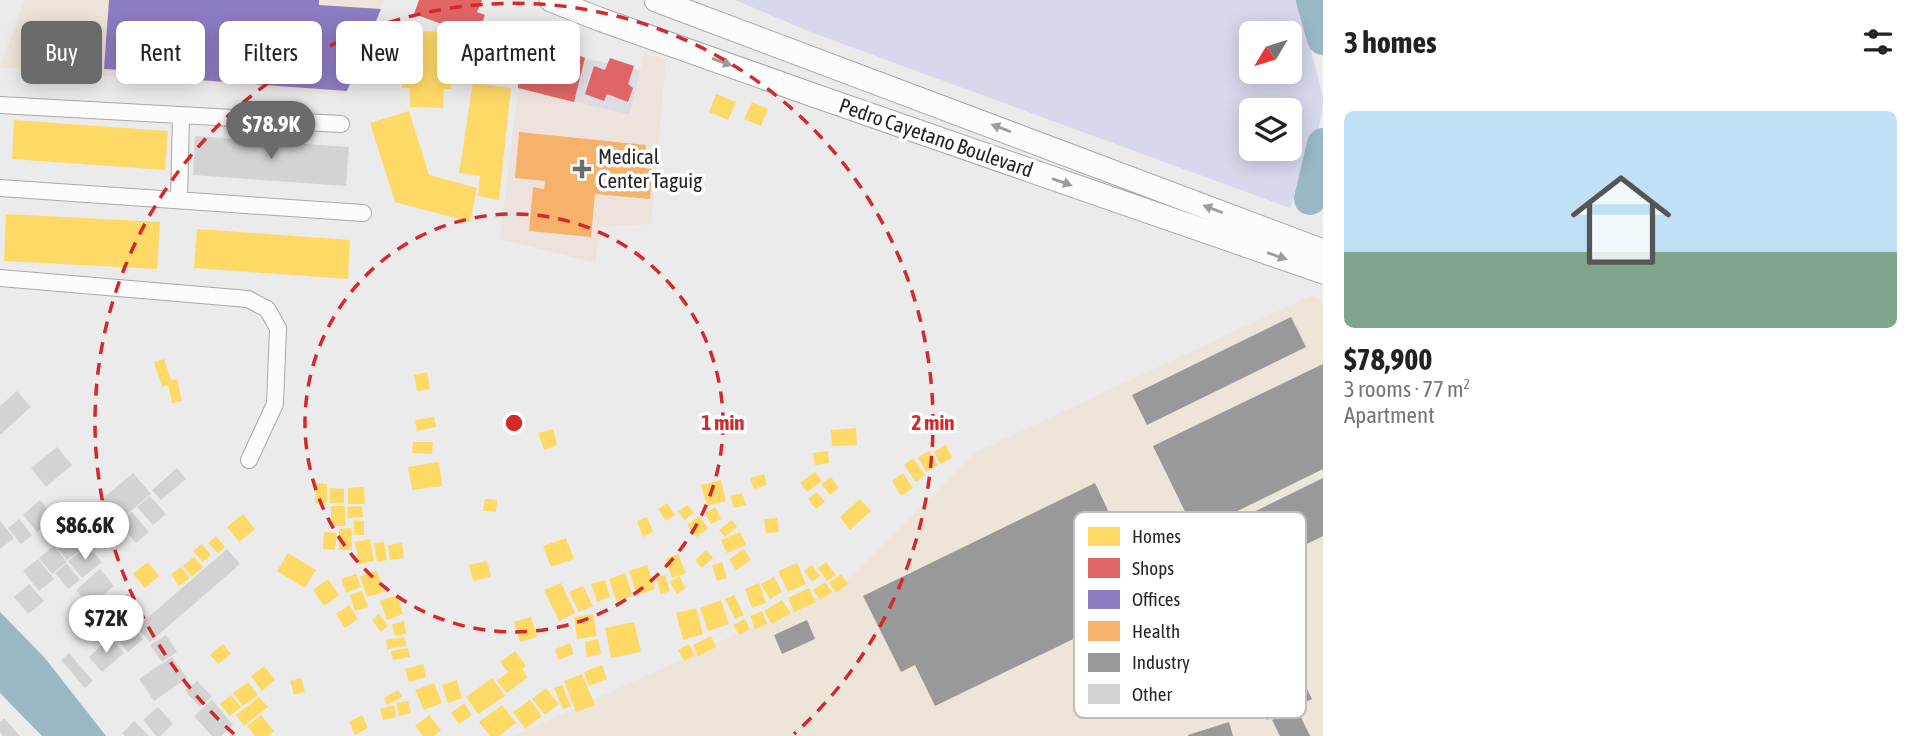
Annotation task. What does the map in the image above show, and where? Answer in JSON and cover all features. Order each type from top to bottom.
[{"type":"main road","name":"Pedro Cayetano Boulevard","points":[[551,0],[1323,272]]},
{"type":"main road","name":"Pedro Cayetano Boulevard","points":[[663,3],[1323,251]]},
{"type":"main road","points":[[658,39],[663,3]]},
{"type":"street","points":[[0,105],[341,124]]},
{"type":"street","points":[[178,200],[181,115]]},
{"type":"street","points":[[0,188],[363,213]]},
{"type":"street","points":[[0,278],[248,299],[267,309],[278,328],[275,404],[249,460]]},
{"type":"shaded area","points":[[25,0],[384,0],[376,21],[336,21],[336,84],[350,84],[346,95],[205,84],[205,21],[116,21],[116,76],[102,75],[102,21],[21,21],[21,69],[0,67]]},
{"type":"shaded area","points":[[735,0],[1298,0],[1323,105],[1315,146],[1290,208],[813,33]]},
{"type":"shaded area","name":"Medical Center Taguig","points":[[644,53],[666,60],[651,224],[600,227],[595,263],[500,239],[518,88],[630,115]]},
{"type":"shaded area","points":[[585,58],[640,71],[630,115],[574,102]]},
{"type":"shaded area","points":[[1312,295],[1323,301],[1323,736],[514,736],[840,587],[975,453]]},
{"type":"shaded area","points":[[0,612],[44,657],[106,736],[42,736],[0,693]]},
{"type":"building: Homes","points":[[423,31],[437,32],[437,84],[451,84],[451,89],[444,89],[443,108],[410,107],[410,88],[402,88],[402,84],[423,84]]},
{"type":"building: Homes","points":[[473,84],[511,88],[499,200],[478,196],[480,176],[459,173]]},
{"type":"building: Homes","points":[[716,94],[736,102],[728,120],[709,112]]},
{"type":"building: Homes","points":[[752,102],[768,109],[761,126],[744,119]]},
{"type":"building: Homes","points":[[409,111],[429,175],[477,188],[470,222],[395,202],[370,123]]},
{"type":"building: Homes","points":[[14,120],[168,131],[165,170],[12,159]]},
{"type":"building: Homes","points":[[6,214],[160,222],[157,269],[4,261]]},
{"type":"building: Homes","points":[[197,229],[350,240],[348,279],[194,268]]},
{"type":"building: Homes","points":[[164,359],[171,380],[177,379],[182,401],[172,403],[168,385],[162,387],[154,362]]},
{"type":"building: Homes","points":[[427,372],[430,389],[417,391],[414,375]]},
{"type":"building: Homes","points":[[434,417],[436,427],[417,431],[415,420]]},
{"type":"building: Homes","points":[[856,428],[857,445],[832,446],[831,430]]},
{"type":"building: Homes","points":[[553,429],[557,445],[544,450],[538,433]]},
{"type":"building: Homes","points":[[413,442],[433,442],[432,454],[412,453]]},
{"type":"building: Homes","points":[[946,445],[952,458],[940,464],[934,452]]},
{"type":"building: Homes","points":[[828,451],[829,463],[815,465],[813,453]]},
{"type":"building: Homes","points":[[929,451],[938,465],[926,472],[918,457]]},
{"type":"building: Homes","points":[[913,458],[925,475],[916,482],[904,465]]},
{"type":"building: Homes","points":[[439,462],[442,486],[412,490],[408,467]]},
{"type":"building: Homes","points":[[815,472],[822,481],[807,492],[800,483]]},
{"type":"building: Homes","points":[[903,473],[913,488],[901,496],[892,481]]},
{"type":"building: Homes","points":[[764,474],[767,485],[754,489],[750,478]]},
{"type":"building: Homes","points":[[831,477],[839,488],[830,495],[821,484]]},
{"type":"building: Homes","points":[[721,480],[726,501],[707,506],[701,485]]},
{"type":"building: Homes","points":[[316,483],[327,484],[327,503],[315,503]]},
{"type":"building: Homes","points":[[364,487],[365,504],[348,504],[348,488]]},
{"type":"building: Homes","points":[[330,488],[344,489],[344,503],[330,503]]},
{"type":"building: Homes","points":[[817,492],[825,502],[816,509],[808,499]]},
{"type":"building: Homes","points":[[742,493],[746,505],[734,508],[730,496]]},
{"type":"building: Homes","points":[[485,499],[497,500],[496,512],[483,511]]},
{"type":"building: Homes","points":[[860,499],[871,511],[850,530],[840,517]]},
{"type":"building: Homes","points":[[667,503],[675,515],[666,521],[658,509]]},
{"type":"building: Homes","points":[[688,505],[694,513],[684,520],[678,511]]},
{"type":"building: Homes","points":[[331,506],[345,506],[345,526],[331,526]]},
{"type":"building: Homes","points":[[362,506],[363,517],[348,518],[347,507]]},
{"type":"building: Homes","points":[[715,507],[721,519],[711,524],[705,513]]},
{"type":"building: Homes","points":[[243,514],[255,529],[239,542],[227,527]]},
{"type":"building: Homes","points":[[699,516],[708,528],[697,537],[687,525]]},
{"type":"building: Homes","points":[[647,517],[653,532],[643,537],[637,521]]},
{"type":"building: Homes","points":[[777,518],[779,532],[766,533],[764,519]]},
{"type":"building: Homes","points":[[354,520],[364,521],[364,535],[354,535]]},
{"type":"building: Homes","points":[[732,520],[737,527],[725,537],[719,530]]},
{"type":"building: Homes","points":[[351,528],[352,550],[339,550],[339,529]]},
{"type":"building: Homes","points":[[324,532],[337,533],[335,550],[323,549]]},
{"type":"building: Homes","points":[[740,532],[746,545],[727,553],[721,540]]},
{"type":"building: Homes","points":[[216,536],[225,547],[218,553],[208,543]]},
{"type":"building: Homes","points":[[566,538],[574,559],[551,567],[543,546]]},
{"type":"building: Homes","points":[[370,539],[374,561],[359,564],[355,542]]},
{"type":"building: Homes","points":[[384,542],[387,560],[377,562],[374,543]]},
{"type":"building: Homes","points":[[402,543],[404,558],[390,560],[388,545]]},
{"type":"building: Homes","points":[[202,544],[211,555],[203,562],[193,551]]},
{"type":"building: Homes","points":[[744,549],[751,560],[736,570],[729,559]]},
{"type":"building: Homes","points":[[706,550],[713,558],[702,568],[695,560]]},
{"type":"building: Homes","points":[[288,553],[316,570],[305,588],[277,571]]},
{"type":"building: Homes","points":[[678,554],[686,573],[672,578],[665,559]]},
{"type":"building: Homes","points":[[194,557],[203,567],[192,577],[183,566]]},
{"type":"building: Homes","points":[[487,561],[491,577],[473,581],[469,565]]},
{"type":"building: Homes","points":[[148,562],[159,576],[145,588],[133,574]]},
{"type":"building: Homes","points":[[722,562],[727,578],[717,581],[712,565]]},
{"type":"building: Homes","points":[[826,562],[836,575],[827,581],[818,568]]},
{"type":"building: Homes","points":[[797,563],[806,584],[788,592],[778,571]]},
{"type":"building: Homes","points":[[647,565],[655,589],[637,595],[629,571]]},
{"type":"building: Homes","points":[[812,565],[820,576],[812,582],[804,571]]},
{"type":"building: Homes","points":[[181,567],[190,578],[179,586],[171,574]]},
{"type":"building: Homes","points":[[377,571],[384,592],[367,597],[360,576]]},
{"type":"building: Homes","points":[[625,573],[633,596],[616,601],[609,579]]},
{"type":"building: Homes","points":[[356,574],[361,587],[346,593],[341,579]]},
{"type":"building: Homes","points":[[841,574],[848,584],[836,593],[829,583]]},
{"type":"building: Homes","points":[[665,575],[670,591],[661,594],[656,578]]},
{"type":"building: Homes","points":[[679,576],[686,588],[677,594],[670,582]]},
{"type":"building: Homes","points":[[774,577],[782,592],[770,599],[761,584]]},
{"type":"building: Homes","points":[[328,579],[339,595],[324,606],[313,590]]},
{"type":"building: Homes","points":[[605,580],[610,597],[597,602],[591,584]]},
{"type":"building: Homes","points":[[825,582],[832,592],[820,600],[813,590]]},
{"type":"building: Homes","points":[[561,583],[575,613],[559,621],[544,590]]},
{"type":"building: Homes","points":[[759,583],[766,603],[752,608],[745,589]]},
{"type":"building: Homes","points":[[583,586],[593,606],[579,612],[569,592]]},
{"type":"building: Homes","points":[[809,588],[816,602],[794,612],[788,598]]},
{"type":"building: Homes","points":[[362,591],[368,607],[355,611],[350,595]]},
{"type":"building: Homes","points":[[397,595],[403,614],[387,620],[380,601]]},
{"type":"building: Homes","points":[[734,595],[744,615],[735,619],[725,599]]},
{"type":"building: Homes","points":[[721,600],[729,624],[708,631],[700,608]]},
{"type":"building: Homes","points":[[782,600],[791,613],[772,624],[764,611]]},
{"type":"building: Homes","points":[[349,605],[358,619],[345,628],[336,614]]},
{"type":"building: Homes","points":[[696,608],[703,634],[683,640],[676,613]]},
{"type":"building: Homes","points":[[762,611],[767,624],[755,629],[750,616]]},
{"type":"building: Homes","points":[[379,614],[388,626],[381,632],[372,620]]},
{"type":"building: Homes","points":[[593,614],[597,636],[577,639],[574,617]]},
{"type":"building: Homes","points":[[531,617],[537,637],[520,642],[514,622]]},
{"type":"building: Homes","points":[[745,619],[750,629],[739,635],[733,625]]},
{"type":"building: Homes","points":[[404,621],[406,634],[395,636],[392,624]]},
{"type":"building: Homes","points":[[634,622],[641,652],[611,658],[605,628]]},
{"type":"building: Homes","points":[[711,636],[716,647],[698,656],[693,645]]},
{"type":"building: Homes","points":[[405,637],[406,646],[387,649],[386,640]]},
{"type":"building: Homes","points":[[598,639],[601,654],[587,657],[585,642]]},
{"type":"building: Homes","points":[[570,643],[574,654],[558,660],[555,649]]},
{"type":"building: Homes","points":[[223,644],[231,654],[218,664],[210,655]]},
{"type":"building: Homes","points":[[689,644],[695,655],[684,661],[678,650]]},
{"type":"building: Homes","points":[[408,648],[410,657],[393,660],[391,651]]},
{"type":"building: Homes","points":[[515,651],[526,666],[522,669],[528,677],[507,693],[497,681],[508,672],[500,662]]},
{"type":"building: Homes","points":[[423,664],[426,677],[409,682],[405,669]]},
{"type":"building: Homes","points":[[602,665],[607,679],[589,686],[584,672]]},
{"type":"building: Homes","points":[[264,666],[275,680],[262,691],[251,676]]},
{"type":"building: Homes","points":[[582,674],[595,705],[576,712],[564,681]]},
{"type":"building: Homes","points":[[301,678],[305,692],[294,695],[290,681]]},
{"type":"building: Homes","points":[[492,678],[505,696],[478,714],[466,697]]},
{"type":"building: Homes","points":[[457,680],[462,698],[448,703],[442,685]]},
{"type":"building: Homes","points":[[248,682],[258,695],[243,706],[233,693]]},
{"type":"building: Homes","points":[[434,683],[442,703],[424,710],[415,690]]},
{"type":"building: Homes","points":[[562,685],[571,706],[563,709],[554,688]]},
{"type":"building: Homes","points":[[546,688],[559,704],[545,715],[532,699]]},
{"type":"building: Homes","points":[[398,690],[402,697],[387,705],[384,698]]},
{"type":"building: Homes","points":[[231,695],[241,707],[230,716],[220,704]]},
{"type":"building: Homes","points":[[259,697],[268,707],[244,726],[236,715]]},
{"type":"building: Homes","points":[[530,700],[542,716],[525,729],[513,712]]},
{"type":"building: Homes","points":[[408,701],[411,713],[399,716],[396,703]]},
{"type":"building: Homes","points":[[464,703],[472,715],[459,724],[451,713]]},
{"type":"building: Homes","points":[[394,705],[396,717],[383,720],[380,709]]},
{"type":"building: Homes","points":[[502,705],[516,723],[499,736],[490,736],[479,722]]},
{"type":"building: Homes","points":[[261,715],[274,731],[268,736],[255,736],[247,726]]},
{"type":"building: Homes","points":[[362,715],[368,728],[355,735],[349,722]]},
{"type":"building: Homes","points":[[429,715],[441,730],[434,736],[423,736],[415,726]]},
{"type":"building: Shops","points":[[419,0],[482,0],[477,12],[485,15],[483,21],[437,22],[414,14]]},
{"type":"building: Shops","points":[[580,56],[585,58],[580,78]]},
{"type":"building: Shops","points":[[610,58],[634,66],[628,84],[633,88],[628,102],[607,94],[604,101],[585,94],[594,66],[605,70]]},
{"type":"building: Shops","points":[[518,84],[578,84],[574,102],[518,88]]},
{"type":"building: Offices","points":[[109,0],[319,0],[319,5],[381,9],[376,21],[336,21],[336,84],[350,84],[347,91],[252,84],[322,84],[322,21],[219,21],[219,82],[205,81],[205,21],[116,21],[116,70],[104,69]]},
{"type":"building: Health","points":[[519,132],[646,145],[644,168],[652,169],[650,199],[595,194],[591,237],[529,231],[533,187],[544,189],[545,181],[515,178]]},
{"type":"building: Industry","points":[[1291,317],[1306,347],[1147,425],[1132,395]]},
{"type":"building: Industry","points":[[1323,364],[1323,469],[1236,512],[1185,512],[1153,446]]},
{"type":"building: Industry","points":[[1323,478],[1323,536],[1306,544],[1306,512],[1254,512]]},
{"type":"building: Industry","points":[[1095,483],[1109,512],[1074,512],[1074,639],[935,706],[915,665],[901,672],[863,596]]},
{"type":"building: Industry","points":[[807,620],[815,639],[782,654],[774,635]]},
{"type":"building: Industry","points":[[1306,687],[1312,699],[1306,702]]},
{"type":"building: Industry","points":[[1301,718],[1310,736],[1280,736],[1272,720]]},
{"type":"building: Industry","points":[[1229,722],[1233,736],[1188,736],[1188,735]]},
{"type":"building: Other","points":[[195,136],[349,147],[346,186],[193,175]]},
{"type":"building: Other","points":[[17,391],[31,407],[0,435],[0,406]]},
{"type":"building: Other","points":[[57,447],[72,465],[46,487],[31,468]]},
{"type":"building: Other","points":[[177,468],[186,479],[161,500],[152,490]]},
{"type":"building: Other","points":[[133,473],[151,494],[119,521],[101,500]]},
{"type":"building: Other","points":[[150,496],[166,514],[153,525],[137,507]]},
{"type":"building: Other","points":[[40,500],[55,518],[37,532],[23,515]]},
{"type":"building: Other","points":[[132,512],[149,532],[136,543],[119,523]]},
{"type":"building: Other","points":[[19,519],[32,535],[21,544],[8,528]]},
{"type":"building: Other","points":[[0,521],[14,538],[0,549]]},
{"type":"building: Other","points":[[74,529],[87,545],[67,560],[55,545]]},
{"type":"building: Other","points":[[54,546],[67,562],[52,574],[39,558]]},
{"type":"building: Other","points":[[88,546],[102,562],[82,578],[68,561]]},
{"type":"building: Other","points":[[227,549],[240,564],[150,642],[137,627]]},
{"type":"building: Other","points":[[38,559],[54,579],[39,591],[23,571]]},
{"type":"building: Other","points":[[67,563],[80,580],[68,589],[55,573]]},
{"type":"building: Other","points":[[100,569],[114,586],[89,606],[76,590]]},
{"type":"building: Other","points":[[29,584],[44,601],[28,614],[14,597]]},
{"type":"building: Other","points":[[128,593],[142,613],[128,624],[114,604]]},
{"type":"building: Other","points":[[132,627],[143,639],[128,652],[118,640]]},
{"type":"building: Other","points":[[166,635],[177,652],[162,662],[150,645]]},
{"type":"building: Other","points":[[110,638],[124,653],[102,672],[89,657]]},
{"type":"building: Other","points":[[69,653],[93,681],[85,688],[61,660]]},
{"type":"building: Other","points":[[172,657],[187,678],[154,701],[139,679]]},
{"type":"building: Other","points":[[197,681],[212,696],[200,707],[185,691]]},
{"type":"building: Other","points":[[212,700],[233,725],[221,736],[212,736],[194,716]]},
{"type":"building: Other","points":[[158,707],[173,724],[160,736],[156,736],[143,720]]},
{"type":"building: Other","points":[[4,718],[20,736],[3,736],[0,722]]},
{"type":"building: Other","points":[[134,721],[149,736],[125,736],[122,733]]},
{"type":"waterway","points":[[1312,0],[1323,39]]},
{"type":"waterway","points":[[1310,199],[1323,144]]},
{"type":"place","name":"Medical Center Taguig","points":[[582,169]]}]
